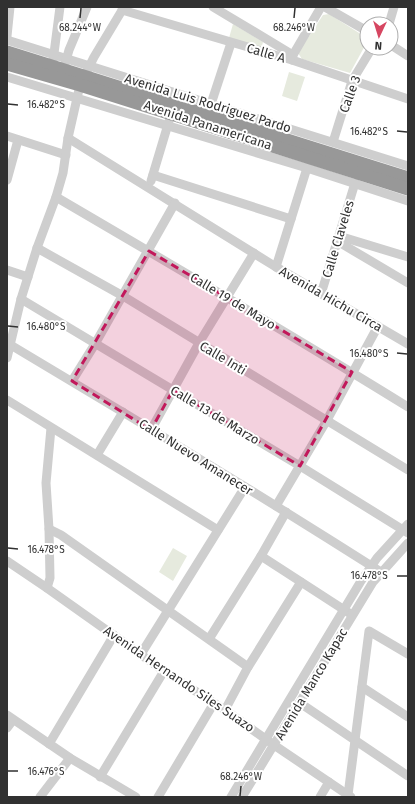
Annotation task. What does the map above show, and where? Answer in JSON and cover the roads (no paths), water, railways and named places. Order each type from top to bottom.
[{"type":"highway","name":"Avenida Panamericana","points":[[7,52],[57,65],[84,75],[408,178]]},
{"type":"highway","name":"Avenida Panamericana","points":[[7,64],[57,65]]},
{"type":"highway","name":"Avenida Panamericana","points":[[84,75],[169,120],[408,189]]},
{"type":"street","points":[[7,36],[10,7]]},
{"type":"street","points":[[57,65],[60,7]]},
{"type":"street","points":[[44,89],[87,7]]},
{"type":"street","points":[[213,7],[292,57],[321,7]]},
{"type":"street","points":[[325,7],[359,26]]},
{"type":"street","points":[[7,358],[10,323],[21,299],[37,248],[56,197],[66,155],[76,98],[84,75],[123,9]]},
{"type":"street","name":"Calle A","points":[[123,9],[231,43],[292,57],[352,81],[408,98]]},
{"type":"street","points":[[7,40],[57,65]]},
{"type":"street","points":[[211,104],[231,43]]},
{"type":"street","points":[[399,50],[408,56]]},
{"type":"street","name":"Calle 3","points":[[333,142],[352,81],[367,56]]},
{"type":"street","name":"Avenida Luis Rodriguez Pardo","points":[[84,75],[211,104],[408,166]]},
{"type":"street","name":"Avenida Panamericana","points":[[7,77],[76,98],[169,120],[408,202]]},
{"type":"street","points":[[148,187],[153,176],[169,120]]},
{"type":"street","points":[[7,136],[66,155]]},
{"type":"street","name":"Avenida Hichu Circa","points":[[68,138],[276,267],[408,344]]},
{"type":"street","points":[[7,180],[18,140]]},
{"type":"street","points":[[276,267],[307,168]]},
{"type":"street","points":[[153,176],[291,219]]},
{"type":"street","name":"Calle Claveles","points":[[321,294],[355,184]]},
{"type":"street","name":"Calle 19 de Mayo","points":[[56,197],[352,372],[408,407]]},
{"type":"street","points":[[72,381],[123,296],[175,203]]},
{"type":"street","points":[[338,238],[408,257]]},
{"type":"street","points":[[338,238],[408,283]]},
{"type":"street","name":"Calle Inti","points":[[37,248],[123,296],[408,470]]},
{"type":"street","points":[[151,430],[199,343],[254,252]]},
{"type":"street","points":[[7,270],[28,277]]},
{"type":"street","name":"Calle 13 de Marzo","points":[[21,299],[406,529]]},
{"type":"street","points":[[276,506],[327,420],[378,326]]},
{"type":"street","name":"Calle Nuevo Amanecer","points":[[9,344],[286,512],[380,572]]},
{"type":"street","points":[[7,400],[218,530]]},
{"type":"street","points":[[97,455],[123,412]]},
{"type":"street","points":[[47,588],[50,578],[46,483],[51,428]]},
{"type":"street","points":[[141,654],[245,487]]},
{"type":"street","points":[[209,639],[261,556],[286,512]]},
{"type":"street","points":[[49,529],[61,535],[248,667]]},
{"type":"street","points":[[231,797],[371,566],[406,529]]},
{"type":"street","name":"Avenida Manco Kapac","points":[[242,797],[373,582],[380,572],[408,542]]},
{"type":"street","points":[[261,556],[352,616]]},
{"type":"street","name":"Avenida Hernando Siles Suazo","points":[[7,561],[164,671],[225,710],[350,796]]},
{"type":"street","points":[[225,710],[248,667],[301,582]]},
{"type":"street","points":[[350,796],[355,741],[369,631],[408,654]]},
{"type":"street","points":[[49,744],[114,635]]},
{"type":"street","points":[[100,776],[164,671]]},
{"type":"street","points":[[362,687],[408,717]]},
{"type":"street","points":[[158,797],[214,703]]},
{"type":"street","points":[[300,703],[408,776]]},
{"type":"street","points":[[7,728],[10,717],[70,758],[136,797]]},
{"type":"street","points":[[40,797],[70,758]]},
{"type":"street","points":[[320,797],[329,782]]}]
